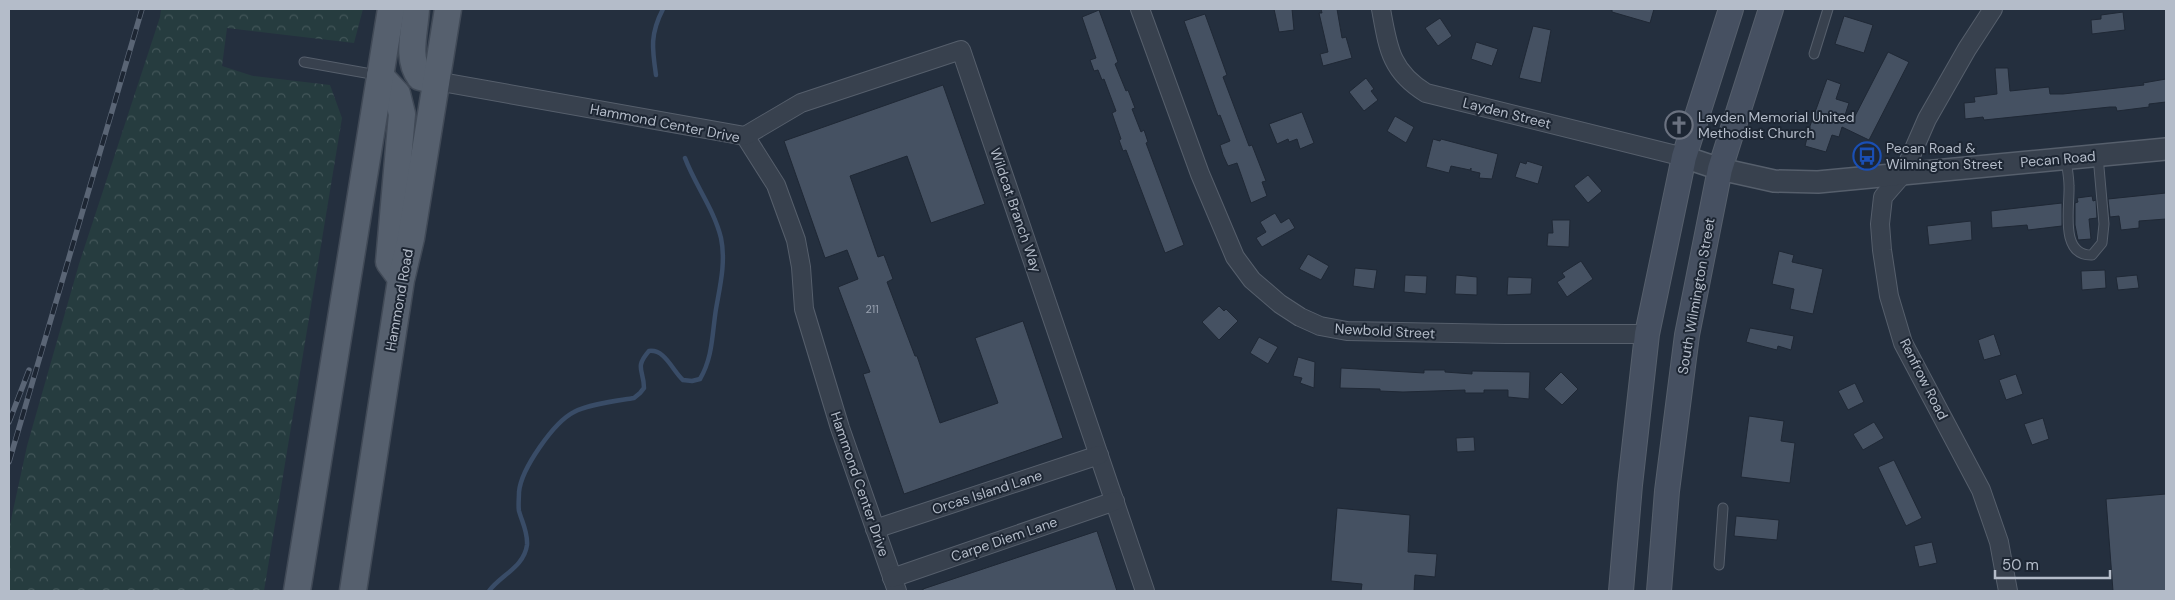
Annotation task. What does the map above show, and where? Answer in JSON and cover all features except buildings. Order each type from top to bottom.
[{"type":"main road","points":[[296,591],[391,9]]},
{"type":"main road","points":[[416,9],[412,56],[414,69],[420,77],[436,81]]},
{"type":"main road","name":"Hammond Road","points":[[352,591],[401,280],[410,238],[448,9]]},
{"type":"main road","points":[[1621,591],[1630,485],[1647,334],[1684,157],[1731,9]]},
{"type":"main road","name":"South Wilmington Street","points":[[1659,591],[1667,491],[1687,335],[1720,169],[1771,9]]},
{"type":"main road","points":[[380,76],[397,94],[402,114],[390,262],[401,280]]},
{"type":"street","name":"Newbold Street","points":[[1140,9],[1200,174],[1235,258],[1252,280],[1280,304],[1300,317],[1320,326],[1347,331],[1647,334]]},
{"type":"street","name":"Layden Street","points":[[1381,9],[1394,61],[1410,83],[1426,93],[1684,157]]},
{"type":"street","name":"Renfrow Road","points":[[1993,9],[1967,49],[1927,119],[1904,174],[1883,197],[1880,224],[1889,296],[1904,343],[1955,438],[1984,499],[1999,542],[2008,591]]},
{"type":"street","name":"Wildcat Branch Way","points":[[745,136],[801,103],[961,50],[1145,591]]},
{"type":"street","name":"Hammond Center Drive","points":[[436,81],[745,136],[776,185],[796,240],[801,267],[804,309],[840,428],[895,584]]},
{"type":"street","name":"Pecan Road","points":[[1684,157],[1720,169],[1774,181],[1818,182],[2166,148]]},
{"type":"street","name":"Orcas Island Lane","points":[[875,529],[1099,455]]},
{"type":"street","name":"Carpe Diem Lane","points":[[895,584],[1115,500]]},
{"type":"lane","points":[[1814,54],[1828,9]]},
{"type":"lane","points":[[304,62],[380,76]]},
{"type":"lane","points":[[2066,158],[2069,185],[2069,230],[2072,242],[2076,251],[2083,255],[2092,255],[2102,243],[2104,224],[2098,155]]},
{"type":"lane","points":[[1719,565],[1724,508]]},
{"type":"green space","points":[[161,9],[363,9],[354,43],[227,28],[222,66],[253,76],[330,85],[342,118],[264,591],[9,591],[9,529],[27,446],[79,264]]},
{"type":"waterway","points":[[656,75],[653,41],[656,26],[663,9]]},
{"type":"waterway","points":[[489,591],[517,565],[525,553],[527,536],[519,511],[521,482],[532,459],[557,425],[580,409],[634,398],[644,388],[641,365],[649,351],[660,353],[683,380],[692,381],[700,379],[704,371],[711,345],[721,283],[722,247],[714,217],[685,158]]},
{"type":"railway","points":[[9,462],[142,9]]},
{"type":"railway","points":[[9,422],[29,370]]},
{"type":"place","name":"Layden Memorial United Methodist Church","points":[[1679,125]]},
{"type":"place","name":"Pecan Road & Wilmington Street","points":[[1867,156]]}]
